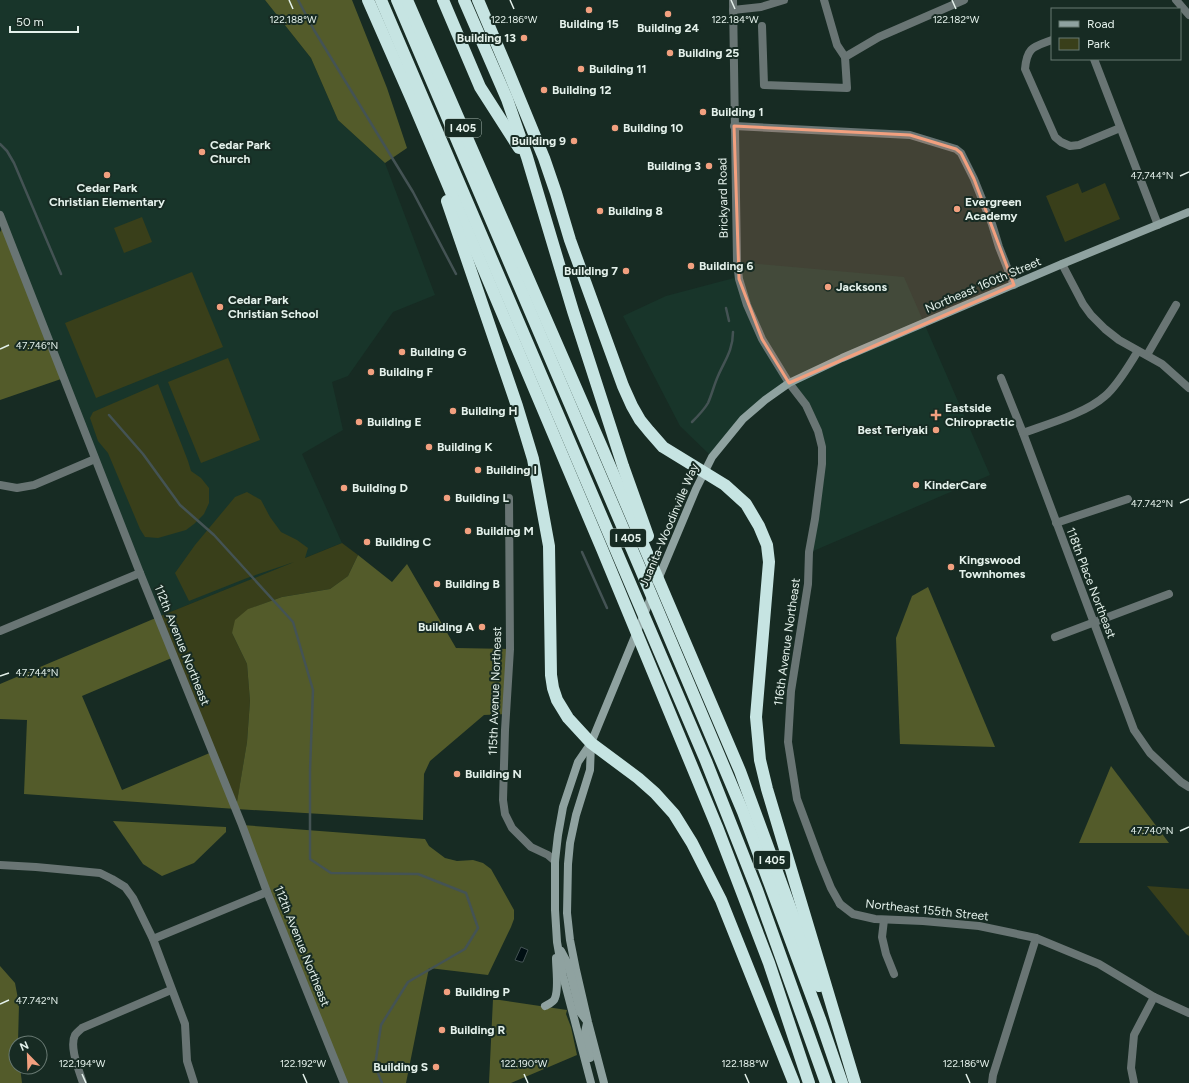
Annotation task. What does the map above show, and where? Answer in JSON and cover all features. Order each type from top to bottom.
[{"type":"highway","name":"I 405","points":[[368,0],[412,100],[605,556],[717,827],[769,963],[809,1083]]},
{"type":"highway","name":"I 405","points":[[381,0],[706,761],[757,890],[826,1083]]},
{"type":"highway","name":"I 405","points":[[397,0],[743,812],[820,1019],[842,1083]]},
{"type":"highway","name":"I 405","points":[[407,0],[740,771],[855,1083]]},
{"type":"highway","points":[[443,0],[485,96],[552,200],[570,240]]},
{"type":"highway","points":[[464,0],[507,99],[623,466],[684,639]]},
{"type":"highway","points":[[478,0],[532,129],[556,193],[570,240],[623,386],[640,420],[663,447],[725,485],[746,504],[759,526],[767,545],[769,562],[756,718],[760,760],[855,1083]]},
{"type":"highway","points":[[412,100],[517,406],[532,459],[550,546],[551,675],[557,700],[568,718],[591,743],[638,778],[655,793],[674,814],[692,843],[721,900],[794,1083]]},
{"type":"main road","name":"Northeast 160th Street","points":[[788,383],[842,358],[1062,264],[1189,212]]},
{"type":"main road","name":"Juanita-Woodinville Way","points":[[591,743],[672,545],[712,457],[743,419],[788,383]]},
{"type":"main road","points":[[545,1006],[550,1004],[555,999],[557,989],[555,952],[555,861],[563,807],[578,762],[591,743]]},
{"type":"main road","points":[[591,743],[590,770],[576,815],[568,864],[567,913],[570,940],[588,1022],[604,1083]]},
{"type":"main road","points":[[556,942],[568,964],[580,1012],[588,1022]]},
{"type":"main road","points":[[556,942],[590,1079]]},
{"type":"main road","points":[[588,1022],[585,1032],[590,1058],[590,1079]]},
{"type":"street","name":"Brickyard Road","points":[[733,0],[736,262],[739,279],[747,305],[762,339],[788,383]]},
{"type":"street","points":[[733,10],[761,7],[784,0]]},
{"type":"street","points":[[762,26],[764,86],[847,88],[845,57],[837,45],[824,0]]},
{"type":"street","points":[[845,57],[879,37],[964,0]]},
{"type":"street","points":[[1176,0],[1189,14]]},
{"type":"street","points":[[1051,40],[1035,46],[1029,52],[1025,69],[1055,137],[1070,146],[1079,145],[1120,128]]},
{"type":"street","points":[[1094,60],[1158,225]]},
{"type":"street","points":[[734,126],[910,135],[956,148],[961,153],[974,179],[992,224],[998,247],[1014,285]]},
{"type":"street","name":"112th Avenue Northeast","points":[[0,215],[140,573],[344,1083]]},
{"type":"street","points":[[1062,264],[1082,304],[1105,329],[1120,340],[1162,364],[1189,388]]},
{"type":"street","points":[[1147,355],[1176,305]]},
{"type":"street","points":[[1023,433],[1083,410],[1105,396],[1120,379],[1138,351]]},
{"type":"street","name":"118th Place Northeast","points":[[1001,378],[1134,730],[1150,754],[1181,782],[1189,787]]},
{"type":"street","name":"116th Avenue Northeast","points":[[788,383],[806,405],[818,431],[822,447],[822,464],[809,552],[808,584],[791,691],[788,742],[797,799],[831,888],[840,904]]},
{"type":"street","points":[[0,485],[17,488],[34,485],[96,459]]},
{"type":"street","name":"115th Avenue Northeast","points":[[509,498],[510,649],[505,730],[503,800],[505,814],[512,828],[531,847],[548,855],[555,861]]},
{"type":"street","points":[[1056,523],[1128,499]]},
{"type":"street","points":[[0,630],[140,573]]},
{"type":"street","points":[[1054,637],[1169,594]]},
{"type":"street","points":[[0,865],[100,873],[125,888],[134,898],[153,939],[185,1024],[187,1061],[194,1083]]},
{"type":"street","points":[[153,939],[268,892]]},
{"type":"street","name":"Northeast 155th Street","points":[[840,904],[853,914],[875,919],[923,921],[979,926],[1036,938],[1099,964],[1154,997],[1189,1013]]},
{"type":"street","points":[[884,920],[882,937],[886,954],[894,974]]},
{"type":"street","points":[[992,1083],[995,1068],[1036,938]]},
{"type":"street","points":[[83,1083],[73,1051],[73,1043],[76,1034],[82,1028],[171,990]]},
{"type":"street","points":[[1134,1083],[1131,1068],[1134,1035],[1154,997]]},
{"type":"highlighted area","points":[[734,126],[910,135],[956,149],[961,153],[974,179],[1014,285],[789,383],[762,339],[739,279]]},
{"type":"shaded area","name":"Cedar Park Christian School","points":[[0,0],[265,0],[311,58],[338,120],[385,163],[435,295],[393,312],[348,376],[332,382],[343,430],[302,454],[342,543],[158,617],[0,215]]},
{"type":"shaded area","points":[[737,262],[904,277],[990,475],[811,552],[822,464],[818,431],[789,383],[765,400],[712,457],[680,426],[623,316],[666,296],[734,278]]},
{"type":"shaded area","points":[[521,947],[528,950],[523,962],[515,960]]},
{"type":"green space","points":[[265,0],[352,0],[387,88],[407,148],[385,163],[338,120],[311,58]]},
{"type":"green space","points":[[1078,183],[1082,193],[1105,183],[1120,219],[1065,242],[1046,196]]},
{"type":"green space","points":[[142,217],[152,242],[124,253],[114,228]]},
{"type":"green space","points":[[4,226],[64,378],[0,400],[0,232]]},
{"type":"green space","points":[[192,272],[223,347],[96,398],[65,323]]},
{"type":"green space","points":[[228,358],[260,440],[201,463],[168,382]]},
{"type":"green space","points":[[158,384],[191,471],[201,478],[209,488],[209,503],[204,514],[186,530],[158,538],[145,537],[140,529],[108,453],[98,441],[90,418],[93,412]]},
{"type":"green space","points":[[247,492],[261,500],[270,517],[281,532],[297,540],[308,548],[305,558],[342,543],[358,555],[348,576],[330,589],[282,597],[249,609],[232,633],[247,664],[250,701],[247,742],[236,809],[158,617],[294,562],[247,578],[189,601],[175,573],[195,545],[235,497]]},
{"type":"green space","points":[[358,555],[392,582],[407,564],[456,648],[510,649],[507,714],[484,715],[430,761],[424,774],[423,820],[236,809],[24,794],[27,720],[0,719],[0,684],[158,617],[174,657],[82,696],[122,790],[212,752],[236,808],[247,742],[250,701],[247,664],[232,633],[235,620],[248,609],[282,597],[330,589],[348,576]]},
{"type":"green space","points":[[928,587],[995,747],[900,744],[896,638],[912,596]]},
{"type":"green space","points":[[1111,766],[1169,843],[1079,843]]},
{"type":"green space","points":[[113,821],[226,827],[226,832],[194,863],[162,876],[143,864]]},
{"type":"green space","points":[[242,825],[425,839],[429,846],[445,858],[457,861],[473,860],[483,863],[491,869],[514,910],[514,919],[511,927],[488,975],[429,968],[406,1083],[344,1083]]},
{"type":"green space","points":[[1147,886],[1189,889],[1189,936],[1186,934]]},
{"type":"green space","points":[[0,966],[15,983],[19,1004],[18,1035],[8,1035],[8,1075],[21,1075],[22,1083],[0,1083]]},
{"type":"green space","points":[[493,999],[567,1010],[566,1014],[571,1027],[577,1055],[511,1083],[489,1083]]},
{"type":"waterway","points":[[298,0],[314,30],[413,192],[456,274]]},
{"type":"waterway","points":[[0,144],[7,151],[14,163],[61,274]]},
{"type":"waterway","points":[[726,308],[729,321]]},
{"type":"waterway","points":[[692,422],[703,411],[708,403],[730,350],[733,332]]},
{"type":"waterway","points":[[109,415],[143,454],[180,505],[214,535],[293,622],[313,690],[310,771],[310,859],[331,873],[418,874],[466,893],[478,928],[465,949],[408,982],[381,1025],[375,1066],[382,1083]]},
{"type":"waterway","points":[[582,552],[607,608]]},
{"type":"place","name":"Building 15","points":[[589,10]]},
{"type":"place","name":"Building 24","points":[[668,14]]},
{"type":"place","name":"Building 13","points":[[524,38]]},
{"type":"place","name":"Building 25","points":[[670,53]]},
{"type":"place","name":"Building 11","points":[[581,69]]},
{"type":"place","name":"Building 12","points":[[544,90]]},
{"type":"place","name":"Building 1","points":[[703,112]]},
{"type":"place","name":"Building 10","points":[[615,128]]},
{"type":"place","name":"Building 9","points":[[574,141]]},
{"type":"place","name":"Cedar Park Church","points":[[202,152]]},
{"type":"place","name":"Building 3","points":[[709,166]]},
{"type":"place","name":"Cedar Park Christian Elementary","points":[[107,175]]},
{"type":"place","name":"Evergreen Academy","points":[[957,209]]},
{"type":"place","name":"Building 8","points":[[600,211]]},
{"type":"place","name":"Building 6","points":[[691,266]]},
{"type":"place","name":"Building 7","points":[[626,271]]},
{"type":"place","name":"Jacksons","points":[[828,287]]},
{"type":"place","name":"Cedar Park Christian School","points":[[220,307]]},
{"type":"place","name":"Building G","points":[[402,352]]},
{"type":"place","name":"Building F","points":[[371,372]]},
{"type":"place","name":"Building H","points":[[453,411]]},
{"type":"place","name":"Eastside Chiropractic","points":[[936,415]]},
{"type":"place","name":"Building E","points":[[359,422]]},
{"type":"place","name":"Best Teriyaki","points":[[936,430]]},
{"type":"place","name":"Building K","points":[[429,447]]},
{"type":"place","name":"Building I","points":[[478,470]]},
{"type":"place","name":"KinderCare","points":[[916,485]]},
{"type":"place","name":"Building D","points":[[344,488]]},
{"type":"place","name":"Building L","points":[[447,498]]},
{"type":"place","name":"Building M","points":[[468,531]]},
{"type":"place","name":"Building C","points":[[367,542]]},
{"type":"place","name":"Kingswood Townhomes","points":[[951,567]]},
{"type":"place","name":"Building B","points":[[437,584]]},
{"type":"place","name":"Building A","points":[[482,627]]},
{"type":"place","name":"Building N","points":[[457,774]]},
{"type":"place","name":"Building P","points":[[447,992]]},
{"type":"place","name":"Building R","points":[[442,1030]]},
{"type":"place","name":"Building S","points":[[436,1067]]}]
